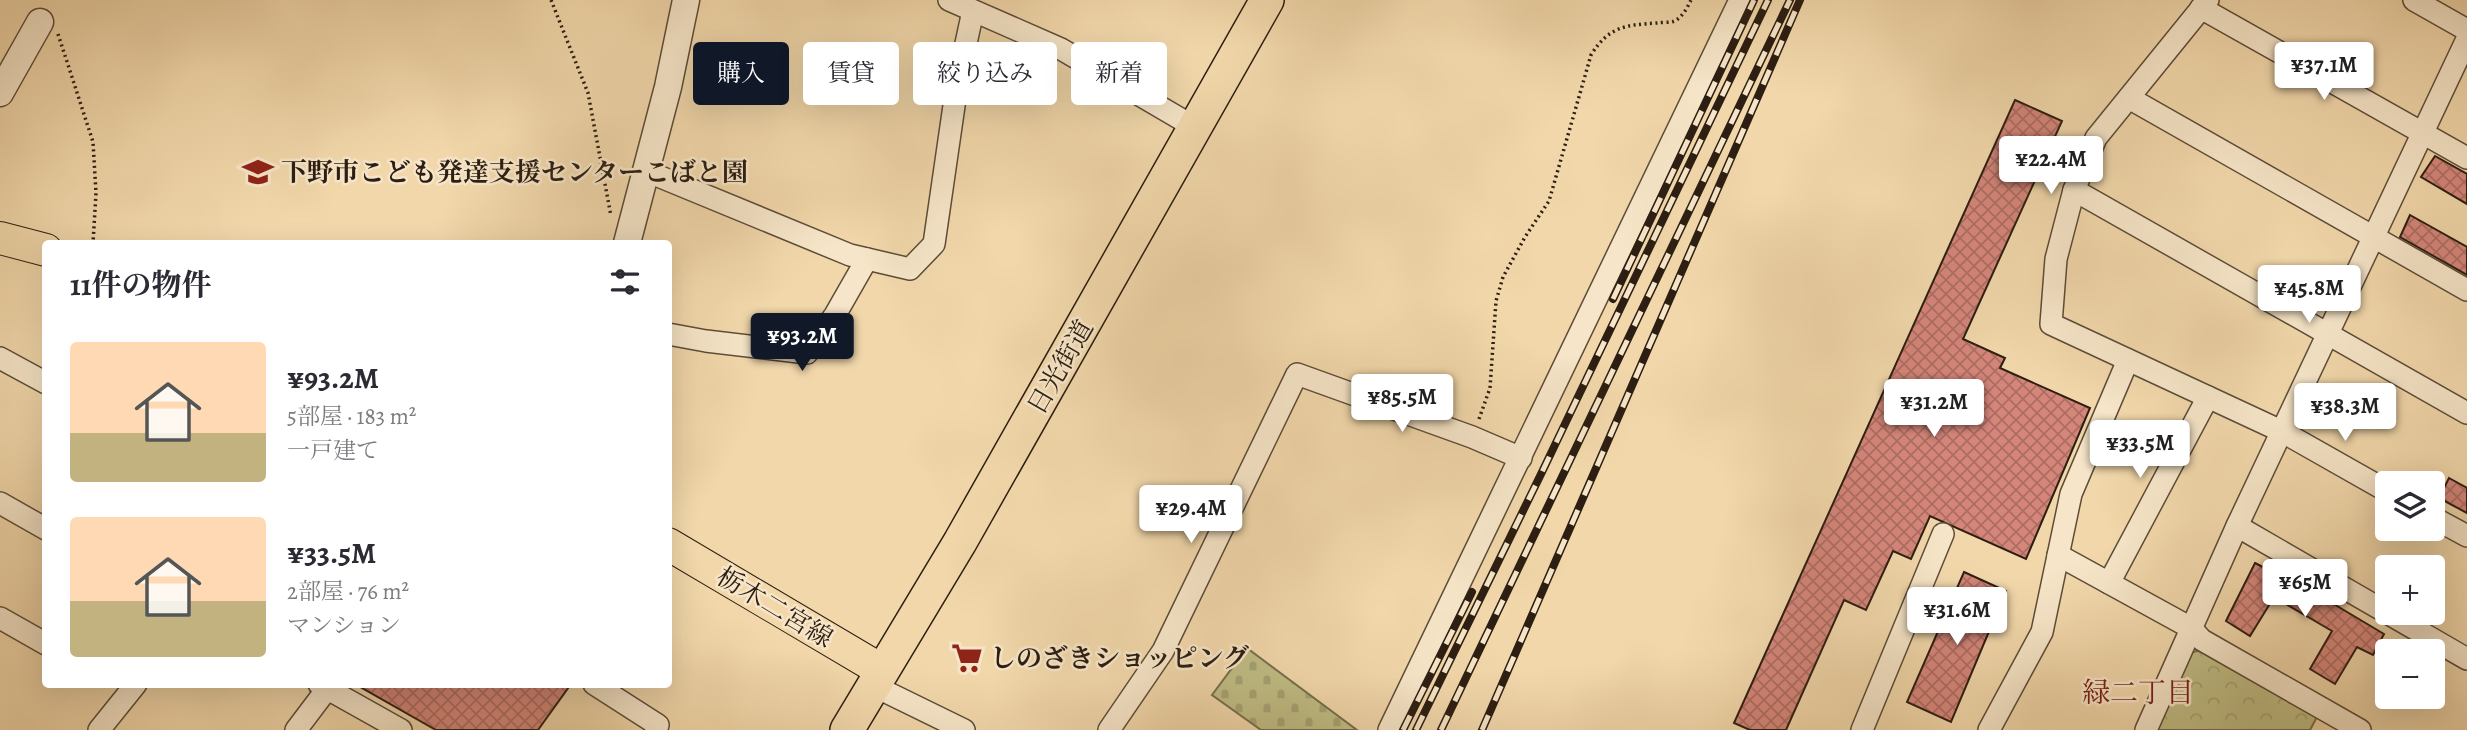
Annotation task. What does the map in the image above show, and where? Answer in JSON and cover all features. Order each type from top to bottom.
[{"type":"highway","name":"日光街道","points":[[847,730],[960,542],[1266,0]]},
{"type":"main road","points":[[0,238],[42,249]]},
{"type":"main road","name":"栃木二宮線","points":[[672,551],[877,677]]},
{"type":"street","points":[[628,240],[668,87],[685,0]]},
{"type":"street","points":[[949,0],[1070,54],[1196,128]]},
{"type":"street","points":[[1389,730],[1741,0]]},
{"type":"street","points":[[2414,0],[2467,30]]},
{"type":"street","points":[[2375,484],[2281,431],[2051,324],[2056,259],[2074,190],[2096,138],[2204,4],[2467,158]]},
{"type":"street","points":[[646,171],[850,255],[910,269],[934,244],[957,85],[973,10]]},
{"type":"street","points":[[0,93],[49,27]]},
{"type":"street","points":[[2146,730],[2281,431],[2467,39]]},
{"type":"street","points":[[2129,98],[2467,290]]},
{"type":"street","points":[[2074,190],[2467,413]]},
{"type":"street","points":[[672,335],[807,353],[835,315],[867,259]]},
{"type":"street","points":[[0,358],[42,381]]},
{"type":"street","points":[[1989,730],[2042,632],[2071,494],[2128,359]]},
{"type":"street","points":[[1109,730],[1163,650],[1297,374],[1472,437],[1521,458]]},
{"type":"street","points":[[2109,583],[2208,397]]},
{"type":"street","points":[[0,503],[42,527]]},
{"type":"street","points":[[2445,524],[2467,536]]},
{"type":"street","points":[[2237,526],[2467,659]]},
{"type":"street","points":[[1862,730],[1943,534]]},
{"type":"street","points":[[2058,555],[2191,628],[2202,640],[2360,730]]},
{"type":"street","points":[[0,618],[42,642]]},
{"type":"street","points":[[877,677],[964,730]]},
{"type":"street","points":[[99,730],[126,688]]},
{"type":"street","points":[[296,730],[322,688]]},
{"type":"street","points":[[327,688],[401,730]]},
{"type":"street","points":[[600,688],[658,725],[656,730]]},
{"type":"path","points":[[551,0],[588,93],[611,218]]},
{"type":"path","points":[[1472,437],[1490,388],[1496,301],[1503,277],[1549,201],[1591,54],[1600,40],[1614,30],[1628,25],[1674,22],[1685,12],[1691,0]]},
{"type":"path","points":[[49,27],[93,142],[96,193],[93,240]]},
{"type":"green space","points":[[1247,648],[1357,730],[1261,730],[1212,695]]},
{"type":"green space","points":[[2203,649],[2318,715],[2310,730],[2155,730],[2190,653]]},
{"type":"building","points":[[2015,100],[2062,121],[1963,339],[2005,358],[2000,368],[2090,408],[2026,559],[1930,516],[1911,559],[1893,551],[1866,610],[1844,600],[1786,730],[1750,730],[1734,723]]},
{"type":"building","points":[[2435,156],[2467,174],[2467,204],[2421,177]]},
{"type":"building","points":[[2410,215],[2467,247],[2467,275],[2400,237]]},
{"type":"building","points":[[2449,478],[2467,488],[2467,513],[2445,501],[2445,486]]},
{"type":"building","points":[[2255,563],[2327,600],[2384,634],[2381,639],[2375,639],[2373,655],[2357,647],[2335,684],[2310,669],[2332,631],[2274,597],[2250,636],[2226,621]]},
{"type":"building","points":[[1964,572],[2006,591],[1951,722],[1907,702]]},
{"type":"building","points":[[362,688],[568,688],[538,730],[436,730]]},
{"type":"railway","points":[[1613,299],[1754,0]]},
{"type":"railway","points":[[1416,730],[1768,0]]},
{"type":"railway","points":[[1441,730],[1790,0]]},
{"type":"railway","points":[[1482,730],[1800,0]]},
{"type":"railway","points":[[1403,730],[1472,592]]},
{"type":"place","name":"下野市こども発達支援センターこばと園","points":[[258,172]]},
{"type":"place","name":"しのざきショッピング","points":[[967,658]]},
{"type":"district","name":"緑二丁目","points":[[2138,692]]}]
